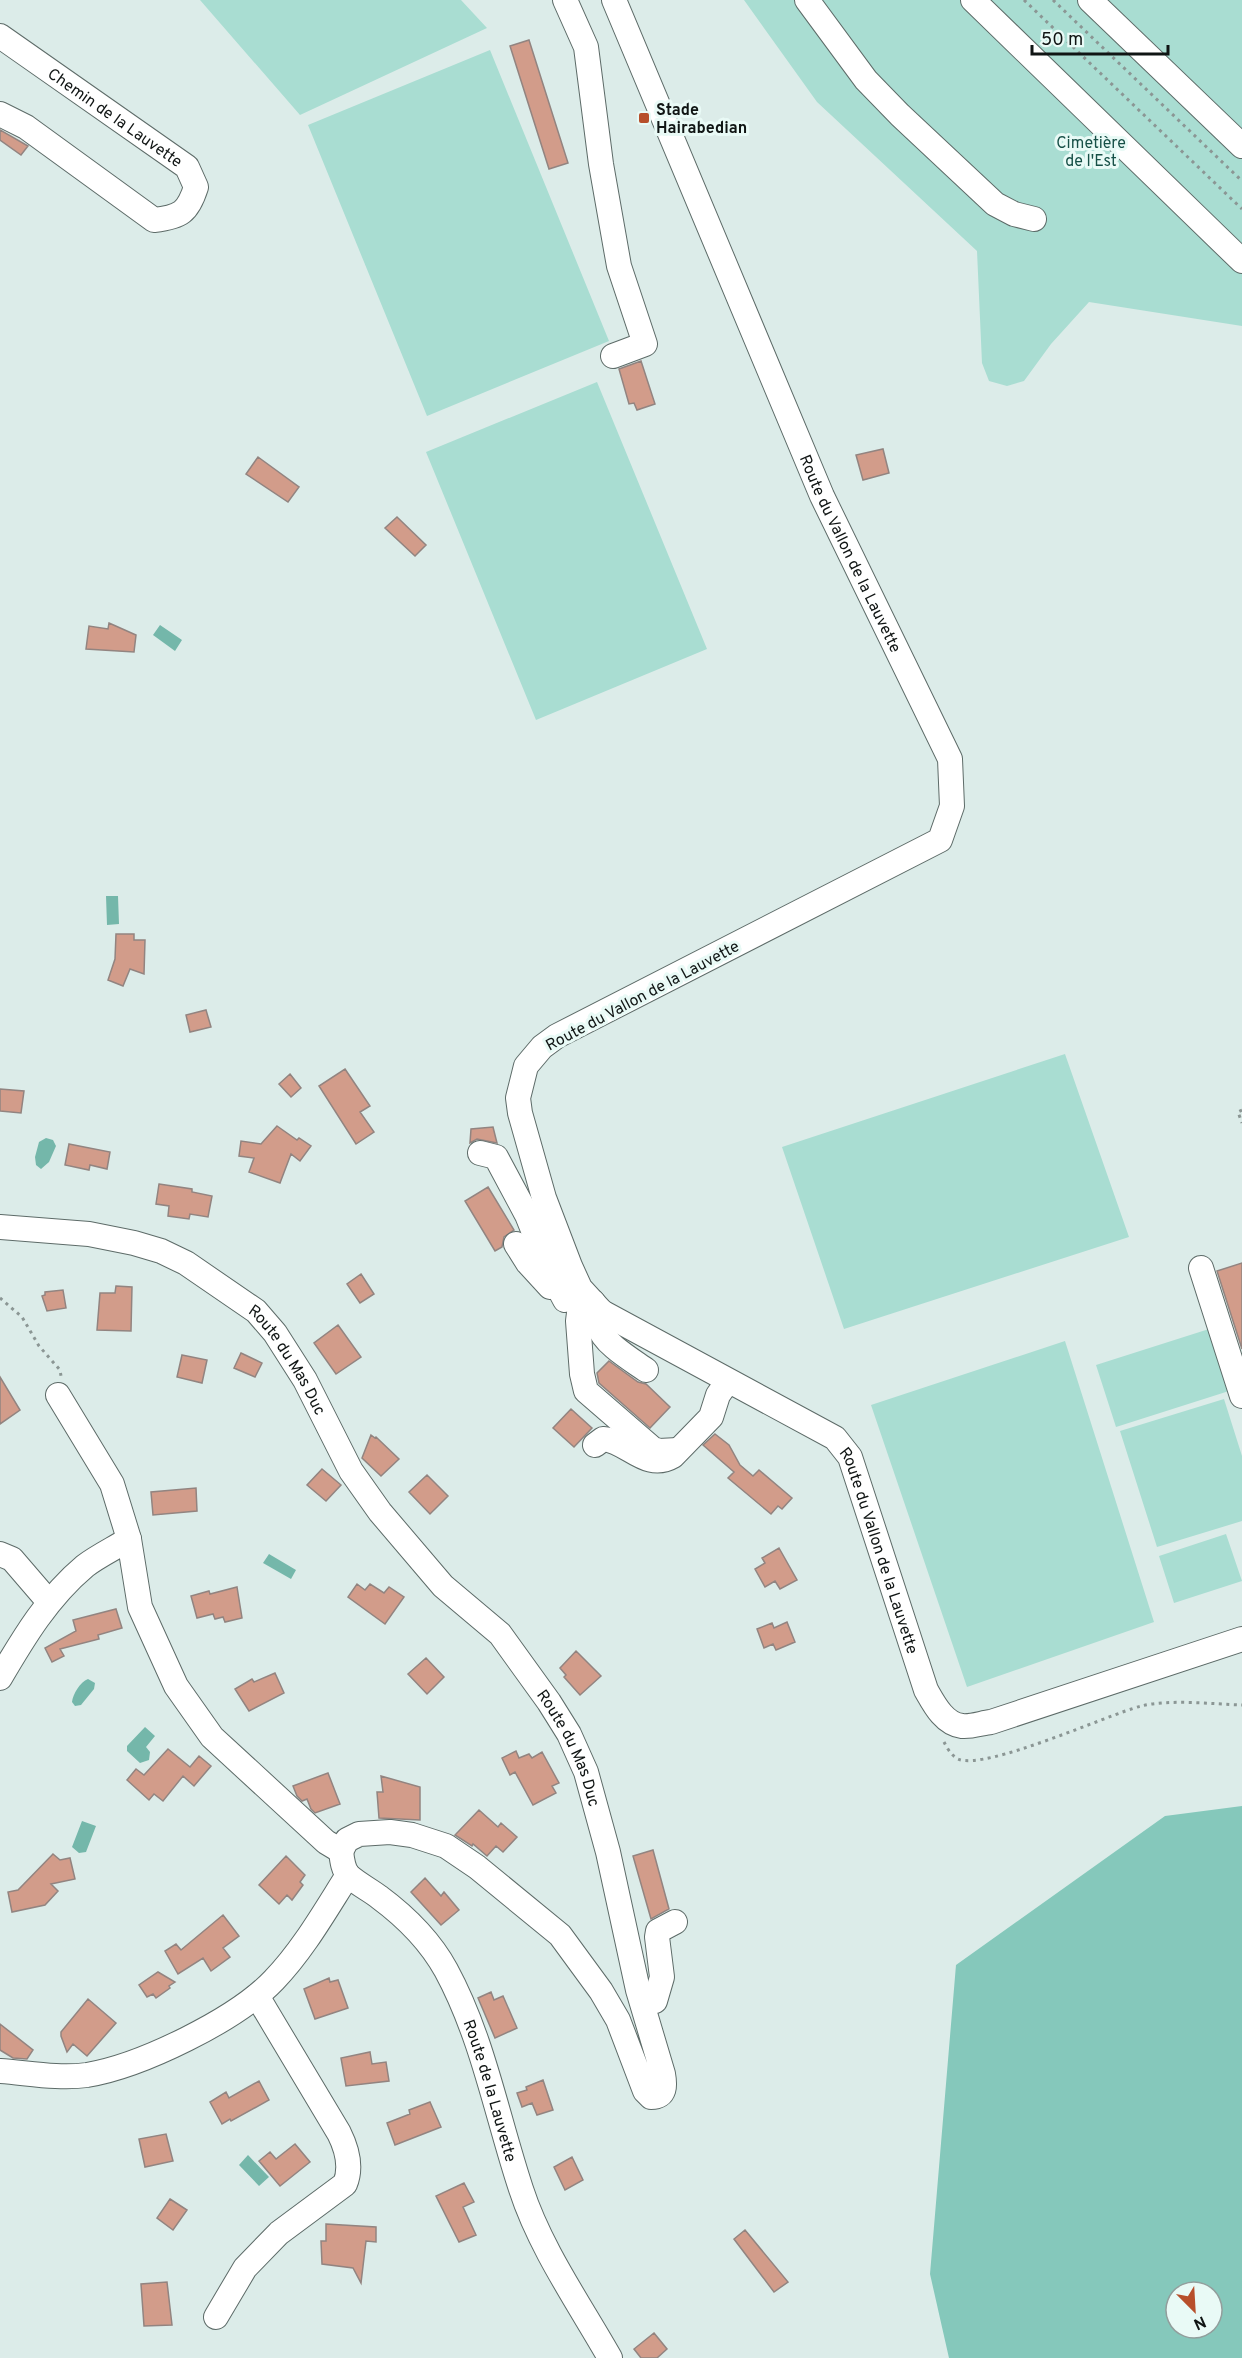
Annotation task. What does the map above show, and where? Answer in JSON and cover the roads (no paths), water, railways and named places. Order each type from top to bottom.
[{"type":"street","points":[[565,0],[586,47],[601,164],[619,266],[645,344],[613,356]]},
{"type":"street","name":"Route du Vallon de la Lauvette","points":[[614,0],[822,496],[950,759],[952,806],[940,840],[557,1036],[542,1047],[526,1066],[518,1098],[525,1136],[544,1198],[570,1266],[580,1288],[595,1304],[728,1381],[835,1438],[850,1456],[926,1690],[935,1706],[947,1719],[962,1726],[991,1722],[1242,1639]]},
{"type":"street","points":[[807,0],[866,80],[900,115],[996,204],[1014,214],[1034,219]]},
{"type":"street","points":[[973,0],[1242,261]]},
{"type":"street","points":[[1090,0],[1242,146]]},
{"type":"street","name":"Chemin de la Lauvette","points":[[0,36],[187,167],[196,187],[190,205],[175,218],[154,220],[26,127],[0,114]]},
{"type":"street","points":[[480,1153],[496,1157],[527,1215],[549,1270],[565,1300]]},
{"type":"street","name":"Route du Mas Duc","points":[[0,1227],[89,1234],[161,1251],[186,1263],[256,1311],[275,1333],[293,1360],[351,1471],[380,1512],[442,1586],[500,1634],[570,1734],[586,1772],[599,1820],[638,1990],[665,2085],[663,2093],[657,2097],[651,2097],[645,2091],[618,2020],[601,1991],[561,1935],[477,1867],[446,1846],[412,1835],[390,1832],[359,1834],[347,1840],[341,1851]]},
{"type":"street","points":[[516,1244],[528,1263],[570,1305],[595,1304]]},
{"type":"street","points":[[1201,1268],[1242,1396]]},
{"type":"street","points":[[595,1304],[598,1323],[603,1334],[615,1348],[646,1370]]},
{"type":"street","points":[[595,1304],[579,1313],[578,1321],[582,1374],[586,1391],[653,1449],[678,1450]]},
{"type":"street","points":[[595,1445],[603,1439],[610,1439],[640,1457],[656,1461],[666,1460],[711,1417],[718,1395],[728,1381]]},
{"type":"street","points":[[0,2070],[51,2075],[86,2075],[123,2066],[183,2041],[257,1996],[274,1980],[297,1952],[348,1875],[342,1862],[341,1851],[326,1842],[212,1737],[176,1686],[140,1607],[129,1539],[112,1484],[58,1395]]},
{"type":"street","points":[[0,1678],[32,1623],[49,1602],[86,1565],[129,1539]]},
{"type":"street","points":[[0,1554],[12,1559],[49,1602]]},
{"type":"street","points":[[599,1820],[609,1823],[613,1830],[629,1885]]},
{"type":"street","name":"Route de la Lauvette","points":[[348,1875],[404,1916],[424,1938],[459,1994],[522,2192],[548,2248],[610,2358]]},
{"type":"street","points":[[655,2001],[662,1977],[658,1931],[675,1922]]},
{"type":"street","points":[[648,1971],[661,2039],[660,2045],[655,2050]]},
{"type":"street","points":[[216,2317],[245,2268],[279,2234],[345,2184],[348,2174],[347,2153],[339,2133],[257,1996]]},
{"type":"place","name":"Stade Hairabedian","points":[[644,118]]},
{"type":"park label","name":"Cimetière de l'Est","points":[[1091,151]]}]
